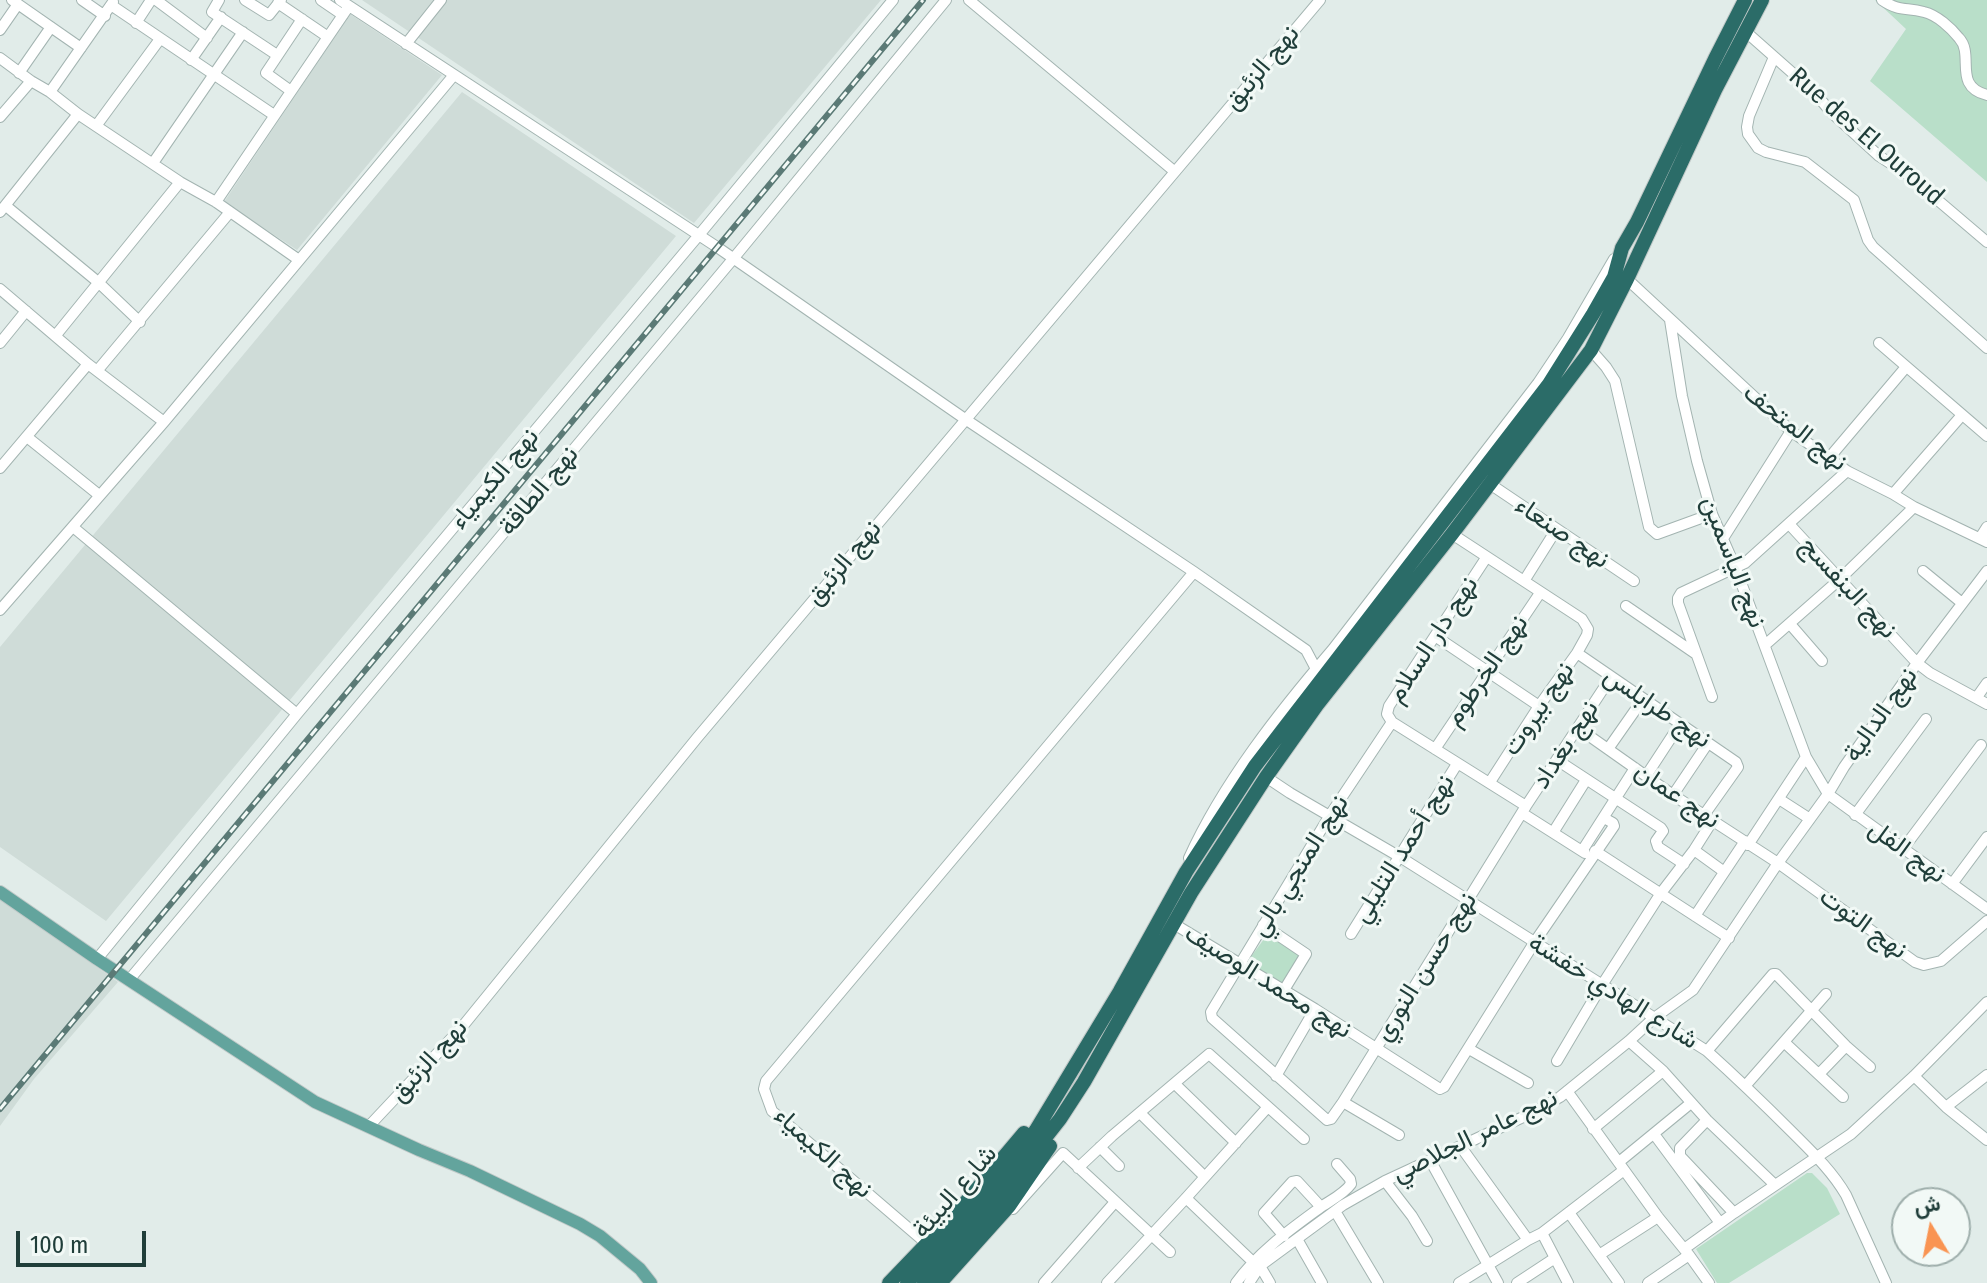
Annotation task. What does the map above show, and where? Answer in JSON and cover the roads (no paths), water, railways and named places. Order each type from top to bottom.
[{"type":"highway","points":[[889,1283],[960,1209],[1058,1092],[1120,991],[1186,872],[1255,766],[1549,384],[1614,277],[1622,248],[1745,0]]},
{"type":"highway","points":[[924,1283],[983,1217],[1060,1119],[1174,924],[1266,777],[1317,705],[1591,350],[1762,0]]},
{"type":"highway","points":[[940,1283],[1009,1206],[1075,1108],[1084,1082]]},
{"type":"highway","name":"شارع البيئة","points":[[907,1283],[1016,1158],[1058,1092]]},
{"type":"main road","points":[[0,892],[315,1102],[580,1224],[640,1269],[651,1283]]},
{"type":"street","points":[[82,0],[105,16]]},
{"type":"street","points":[[136,23],[154,0],[207,38]]},
{"type":"street","points":[[219,0],[212,11],[277,55]]},
{"type":"street","points":[[246,0],[269,15],[280,2],[328,37]]},
{"type":"street","points":[[321,0],[344,7],[406,44],[699,235],[1306,650],[1316,669]]},
{"type":"street","points":[[406,44],[441,0]]},
{"type":"street","name":"نهج الكيمياء","points":[[97,959],[297,714],[893,0]]},
{"type":"street","name":"نهج الطاقة","points":[[129,980],[946,0]]},
{"type":"street","points":[[969,0],[1174,171]]},
{"type":"street","name":"نهج الزئبق","points":[[369,1126],[462,1027],[697,738],[1320,0]]},
{"type":"street","points":[[1882,0],[1895,8],[1926,12],[1947,26],[1963,42],[1967,79],[1978,92],[1987,95]]},
{"type":"street","points":[[0,30],[22,3],[81,48]]},
{"type":"street","points":[[50,92],[113,3],[136,23],[274,115]]},
{"type":"street","points":[[216,202],[328,37],[344,7]]},
{"type":"street","points":[[191,60],[221,17]]},
{"type":"street","points":[[291,91],[266,74],[302,19]]},
{"type":"street","points":[[19,73],[51,27]]},
{"type":"street","name":"Rue des El Ouroud","points":[[1745,31],[1814,92],[1879,156],[1907,174],[1987,242]]},
{"type":"street","points":[[153,163],[243,32]]},
{"type":"street","points":[[96,126],[160,39]]},
{"type":"street","points":[[1774,57],[1749,116],[1748,134],[1762,150],[1805,162],[1854,200],[1873,247],[1987,348]]},
{"type":"street","points":[[0,58],[78,114],[180,182],[216,202],[299,260]]},
{"type":"street","points":[[0,610],[164,422],[454,75]]},
{"type":"street","points":[[0,117],[31,81]]},
{"type":"street","points":[[78,114],[2,210],[98,282],[140,322]]},
{"type":"street","points":[[56,335],[180,182]]},
{"type":"street","points":[[1,463],[92,367],[140,322],[230,212]]},
{"type":"street","points":[[1186,872],[1188,859],[1209,817],[1248,758],[1538,383],[1622,248]]},
{"type":"street","name":"نهج المتحف","points":[[1627,279],[1791,431],[1847,471],[1983,540]]},
{"type":"street","points":[[0,289],[92,367],[164,422]]},
{"type":"street","points":[[0,343],[26,311]]},
{"type":"street","name":"نهج الياسمين","points":[[1670,320],[1682,396],[1712,514],[1736,569],[1806,757],[1828,794]]},
{"type":"street","points":[[1879,343],[1987,436]]},
{"type":"street","points":[[1591,350],[1615,381],[1649,527],[1657,534],[1712,514]]},
{"type":"street","points":[[1829,458],[1906,367]]},
{"type":"street","points":[[1893,494],[1962,415]]},
{"type":"street","points":[[1722,540],[1791,431]]},
{"type":"street","points":[[27,437],[99,495]]},
{"type":"street","points":[[1712,697],[1678,598],[1681,593],[1745,563],[1847,471]]},
{"type":"street","name":"نهج صنعاء","points":[[1490,484],[1634,581]]},
{"type":"street","points":[[1765,645],[1840,579],[1914,507]]},
{"type":"street","name":"نهج البنفسج","points":[[1789,524],[1917,663],[1982,700]]},
{"type":"street","points":[[73,527],[297,714]]},
{"type":"street","points":[[1983,540],[1987,527]]},
{"type":"street","points":[[1524,581],[1556,530]]},
{"type":"street","points":[[1452,534],[1540,593]]},
{"type":"street","name":"نهج دار السلام","points":[[1392,722],[1387,714],[1389,706],[1486,558]]},
{"type":"street","points":[[1923,571],[1962,603]]},
{"type":"street","name":"نهج الدالية","points":[[1778,863],[1917,663],[1987,571]]},
{"type":"street","name":"نهج الكيمياء","points":[[927,1244],[772,1111],[764,1089],[766,1081],[1194,572]]},
{"type":"street","name":"نهج بيروت","points":[[1490,782],[1587,635],[1588,629],[1582,619],[1540,593]]},
{"type":"street","name":"نهج الخرطوم","points":[[1435,749],[1540,593]]},
{"type":"street","points":[[1626,606],[1696,654]]},
{"type":"street","points":[[1790,624],[1822,661]]},
{"type":"street","points":[[1435,636],[1539,706]]},
{"type":"street","points":[[1306,650],[1333,649]]},
{"type":"street","name":"نهج طرابلس","points":[[1577,653],[1737,764],[1709,818]]},
{"type":"street","name":"نهج بغداد","points":[[1524,809],[1611,677]]},
{"type":"street","points":[[1982,700],[1987,683]]},
{"type":"street","points":[[1608,749],[1643,699]]},
{"type":"street","points":[[1855,815],[1926,719]]},
{"type":"street","points":[[1392,722],[1490,782],[1554,831],[1661,893],[1729,938]]},
{"type":"street","name":"نهج المنجي بالي","points":[[1276,1076],[1212,1018],[1211,1012],[1330,815],[1392,722]]},
{"type":"street","points":[[1646,776],[1680,724]]},
{"type":"street","name":"نهج عمان","points":[[1578,728],[1778,863]]},
{"type":"street","points":[[1673,795],[1708,743]]},
{"type":"street","points":[[1903,849],[1981,745]]},
{"type":"street","points":[[1695,916],[1723,871],[1747,843],[1806,757]]},
{"type":"street","points":[[1557,760],[1661,828],[1663,831],[1656,841],[1658,847],[1684,864]]},
{"type":"street","name":"نهج أحمد التليلي","points":[[1351,934],[1457,764]]},
{"type":"street","points":[[1528,1083],[1469,1049],[1590,853],[1614,826],[1604,818],[1635,768]]},
{"type":"street","name":"شارع الهادي خفشة","points":[[1266,777],[1400,857],[1707,1051],[1746,1085],[1838,1182],[1886,1283]]},
{"type":"street","points":[[1554,831],[1586,780]]},
{"type":"street","name":"نهج الفل","points":[[1828,794],[1987,909]]},
{"type":"street","points":[[1779,799],[1810,819]]},
{"type":"street","name":"نهج حسن النوري","points":[[1276,1076],[1329,1120],[1524,809]]},
{"type":"street","points":[[1557,1061],[1661,893],[1694,850],[1709,818]]},
{"type":"street","points":[[1952,884],[1987,837]]},
{"type":"street","points":[[1694,850],[1723,871]]},
{"type":"street","name":"نهج التوت","points":[[1778,863],[1915,962],[1924,965],[1941,961],[1987,921]]},
{"type":"street","name":"نهج عامر الجلاصي","points":[[1249,1283],[1256,1264],[1385,1181],[1560,1097],[1697,986],[1778,863]]},
{"type":"street","name":"نهج محمد الوصيف","points":[[1174,924],[1315,1009],[1437,1088],[1444,1087],[1469,1049]]},
{"type":"street","points":[[1263,925],[1306,954],[1284,990]]},
{"type":"street","points":[[1707,1051],[1776,974],[1870,1067]]},
{"type":"street","points":[[1746,1085],[1826,994]]},
{"type":"street","points":[[1648,1283],[1720,1223],[1851,1134],[1987,1002]]},
{"type":"street","points":[[1276,1076],[1315,1009]]},
{"type":"street","points":[[1629,1041],[1663,1071],[1707,1120],[1775,1185]]},
{"type":"street","points":[[1784,1042],[1843,1097]]},
{"type":"street","points":[[1819,1074],[1846,1046]]},
{"type":"street","points":[[1078,1168],[1209,1054],[1304,1139]]},
{"type":"street","points":[[1593,1129],[1663,1071]]},
{"type":"street","points":[[1946,1107],[1987,1075]]},
{"type":"street","points":[[1914,1076],[1987,1140]]},
{"type":"street","points":[[1175,1084],[1236,1143]]},
{"type":"street","points":[[1567,1091],[1709,1283]]},
{"type":"street","points":[[1343,1102],[1399,1135]]},
{"type":"street","points":[[1459,1283],[1570,1214],[1691,1103]]},
{"type":"street","points":[[1107,1283],[1267,1108]]},
{"type":"street","points":[[1140,1113],[1205,1177]]},
{"type":"street","points":[[1707,1120],[1680,1148],[1680,1156],[1734,1213]]},
{"type":"street","points":[[1654,1134],[1720,1223]]},
{"type":"street","points":[[1100,1147],[1119,1166]]},
{"type":"street","points":[[1461,1147],[1528,1240]]},
{"type":"street","points":[[948,1283],[1063,1153],[1170,1252]]},
{"type":"street","points":[[1430,1160],[1498,1283]]},
{"type":"street","points":[[1236,1283],[1284,1236],[1348,1189],[1350,1179],[1337,1164]]},
{"type":"street","points":[[1284,1236],[1264,1213],[1292,1182],[1297,1181],[1321,1207]]},
{"type":"street","points":[[1385,1181],[1427,1241]]},
{"type":"street","points":[[1186,1198],[1256,1264],[1270,1283]]},
{"type":"street","points":[[1044,1283],[1115,1202]]},
{"type":"street","points":[[1335,1211],[1378,1283]]},
{"type":"street","points":[[1570,1214],[1619,1283]]},
{"type":"street","points":[[1599,1255],[1658,1217]]},
{"type":"street","points":[[1542,1233],[1568,1283]]},
{"type":"street","points":[[1297,1239],[1322,1283]]},
{"type":"street","points":[[1517,1283],[1555,1258]]},
{"type":"railway","points":[[0,1109],[923,0]]}]
